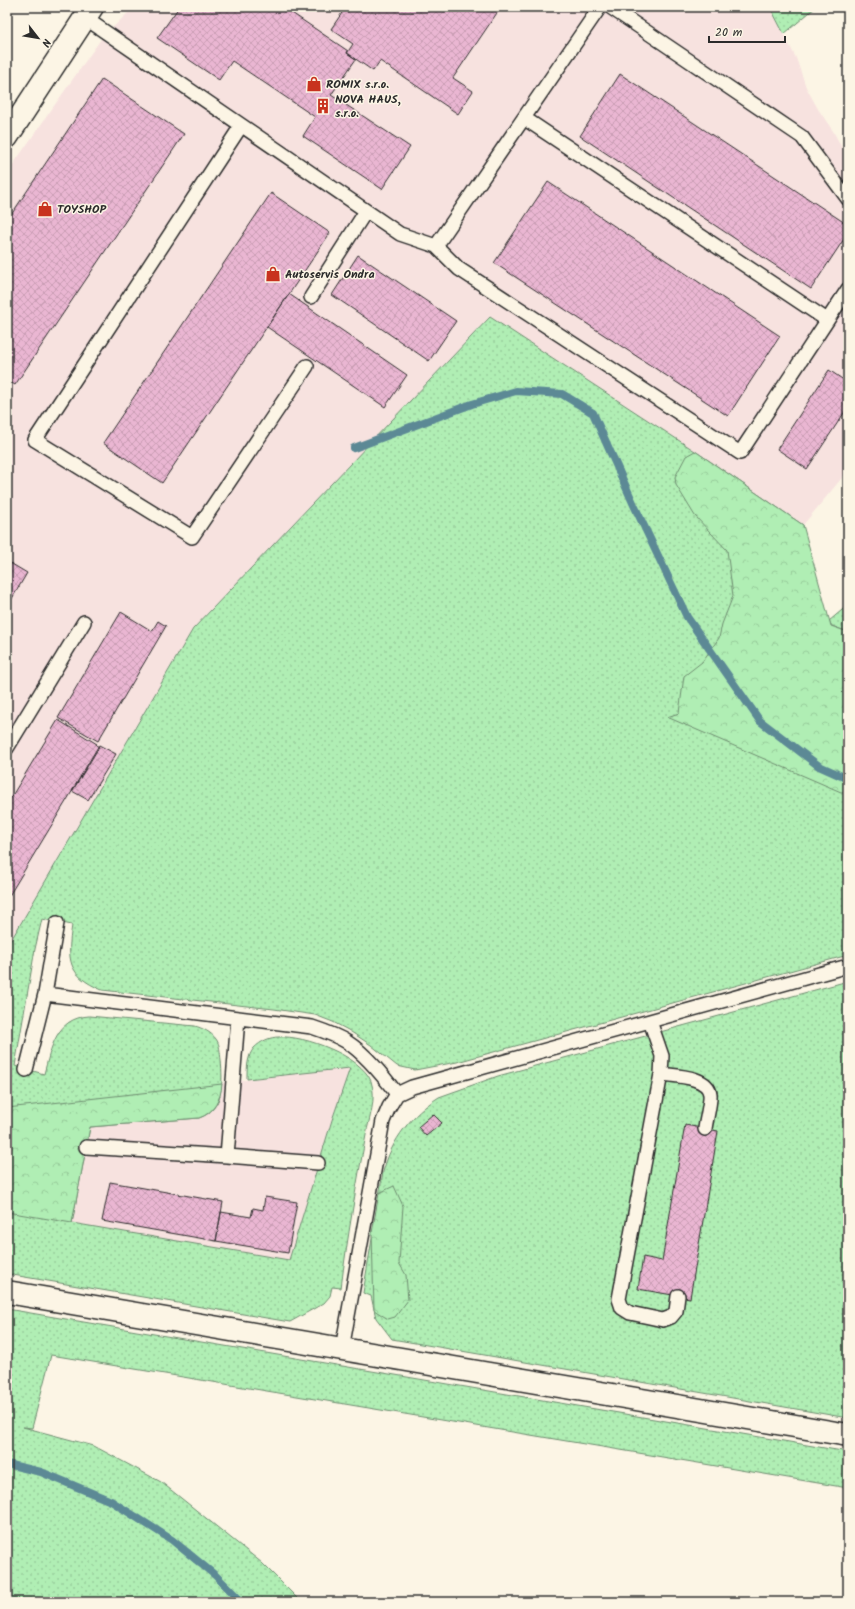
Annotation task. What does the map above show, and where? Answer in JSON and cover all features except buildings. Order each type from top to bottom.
[{"type":"street","points":[[7,136],[88,12]]},
{"type":"street","points":[[7,1292],[848,1435]]},
{"type":"lane","points":[[436,246],[600,7]]},
{"type":"lane","points":[[610,7],[802,137],[848,199]]},
{"type":"lane","points":[[88,12],[241,126],[400,234],[436,246],[459,270],[740,453],[848,289]]},
{"type":"lane","points":[[524,118],[827,320]]},
{"type":"lane","points":[[241,126],[35,440],[192,537],[307,366]]},
{"type":"lane","points":[[311,297],[366,211]]},
{"type":"lane","points":[[8,746],[84,622]]},
{"type":"lane","points":[[26,1070],[45,994],[57,923]]},
{"type":"lane","points":[[342,1349],[383,1121],[397,1094],[412,1087],[848,966]]},
{"type":"lane","points":[[45,994],[312,1027],[333,1034],[348,1043],[379,1071],[397,1094]]},
{"type":"lane","points":[[227,1156],[238,1018]]},
{"type":"lane","points":[[650,1021],[662,1056],[661,1074],[619,1299],[622,1308],[630,1314],[663,1320],[671,1317],[676,1311],[678,1296]]},
{"type":"lane","points":[[661,1074],[696,1079],[706,1085],[710,1094],[705,1129]]},
{"type":"lane","points":[[86,1147],[318,1163]]},
{"type":"shaded area","points":[[134,7],[770,7],[796,58],[806,87],[848,159],[848,467],[846,473],[803,525],[695,451],[490,317],[193,629],[7,947],[7,173],[101,39]]},
{"type":"shaded area","points":[[350,1067],[289,1260],[7,1212],[7,1109]]},
{"type":"green space","points":[[770,7],[816,7],[784,34]]},
{"type":"green space","points":[[490,317],[695,451],[803,525],[803,577],[815,631],[848,647],[848,955],[457,1062],[415,1070],[397,1066],[371,1045],[348,1030],[315,1015],[102,990],[82,978],[72,965],[70,957],[70,937],[72,925],[42,919],[35,949],[15,1066],[44,1074],[49,1054],[62,1028],[69,1022],[78,1018],[89,1016],[198,1027],[209,1032],[216,1039],[219,1046],[221,1060],[222,1086],[220,1094],[213,1109],[207,1114],[199,1118],[90,1127],[72,1223],[289,1260],[332,1120],[350,1068],[247,1079],[248,1063],[252,1051],[263,1041],[279,1037],[290,1037],[316,1043],[331,1049],[356,1063],[365,1072],[371,1081],[373,1088],[373,1102],[355,1194],[341,1288],[332,1287],[330,1296],[324,1303],[290,1322],[7,1274],[7,947],[193,629]]},
{"type":"green space","points":[[695,451],[803,525],[831,626],[848,632],[848,792],[841,792],[667,717],[679,713],[684,676],[702,662],[719,638],[722,624],[733,596],[727,550],[695,516],[676,485],[675,477],[686,456]]},
{"type":"green space","points":[[848,605],[848,632],[832,626],[829,621]]},
{"type":"green space","points":[[848,981],[848,1418],[392,1339],[376,1318],[371,1296],[363,1293],[383,1172],[397,1139],[411,1120],[429,1104],[439,1097],[498,1076]]},
{"type":"green space","points":[[222,1084],[216,1105],[209,1113],[199,1118],[90,1127],[72,1223],[7,1212],[7,1108]]},
{"type":"green space","points":[[394,1186],[403,1206],[399,1263],[406,1275],[408,1300],[395,1317],[388,1319],[374,1310],[372,1233],[379,1193]]},
{"type":"green space","points":[[7,1309],[848,1452],[848,1488],[51,1355],[32,1428],[23,1427],[94,1446],[161,1482],[262,1563],[301,1602],[7,1602]]},
{"type":"waterway","points":[[354,448],[472,404],[516,391],[562,394],[593,413],[634,505],[687,617],[760,721],[819,766],[848,779]]},
{"type":"waterway","points":[[7,1464],[41,1472],[111,1501],[172,1540],[216,1576],[242,1602]]},
{"type":"place","name":"ROMIX s.r.o.","points":[[314,84]]},
{"type":"place","name":"NOVA HAUS, s.r.o.","points":[[323,106]]},
{"type":"place","name":"TOYSHOP","points":[[45,209]]},
{"type":"place","name":"Autoservis Ondra","points":[[273,274]]}]
